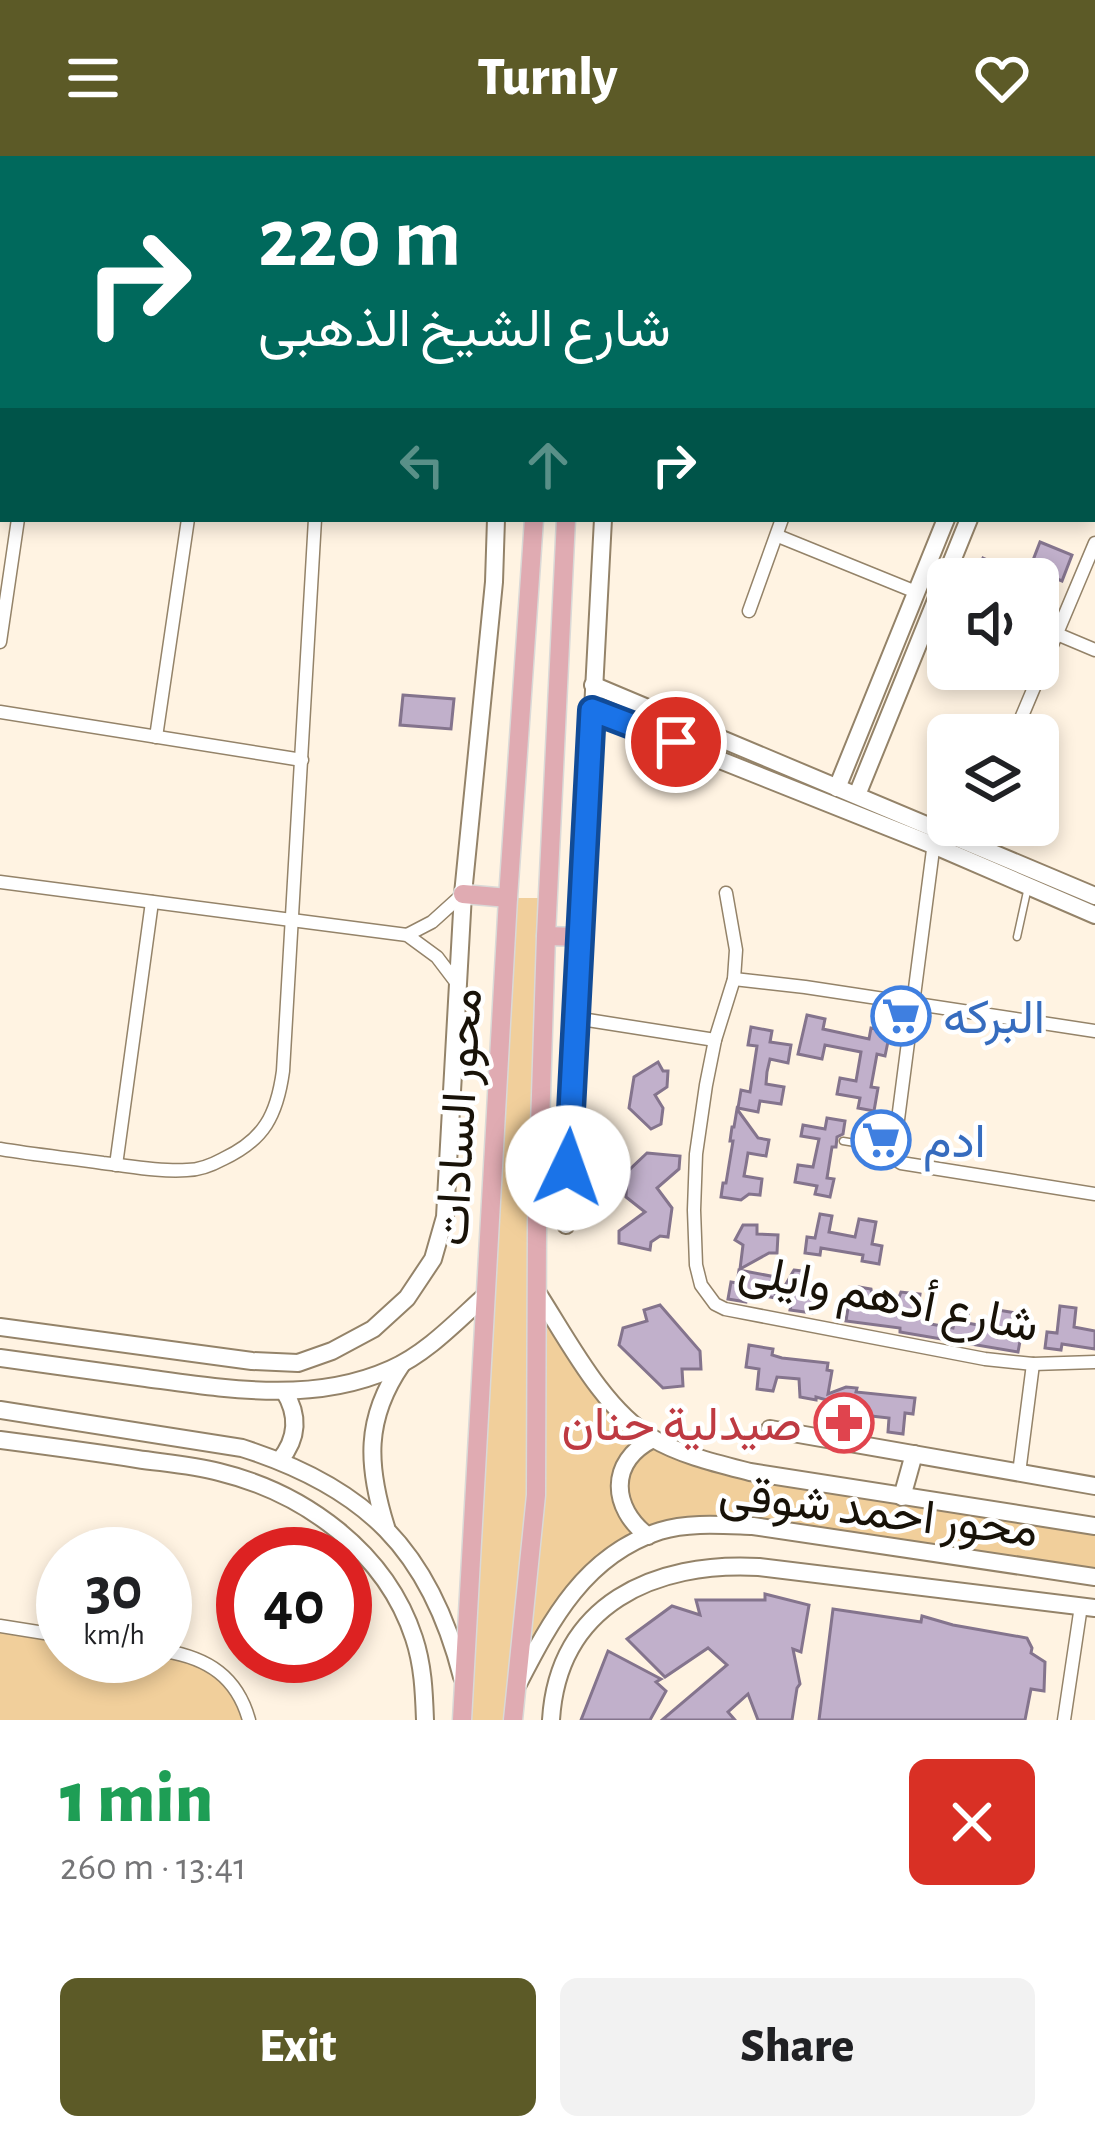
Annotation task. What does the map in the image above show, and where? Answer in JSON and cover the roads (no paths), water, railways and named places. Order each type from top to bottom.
[{"type":"main road","name":"محور السادات","points":[[462,1720],[534,522]]},
{"type":"main road","name":"محور السادات","points":[[513,1720],[536,1495],[546,936],[566,522]]},
{"type":"main road","points":[[464,894],[508,898]]},
{"type":"main road","points":[[546,936],[580,938]]},
{"type":"street","points":[[0,642],[18,522]]},
{"type":"street","points":[[156,737],[188,522]]},
{"type":"street","points":[[0,1149],[183,1171],[238,1151],[263,1132],[281,1087],[315,522]]},
{"type":"street","points":[[0,1327],[298,1363],[373,1329],[407,1298],[433,1259],[445,1217],[464,894],[496,522]]},
{"type":"street","points":[[566,1225],[603,522]]},
{"type":"street","points":[[749,611],[781,522]]},
{"type":"street","points":[[837,788],[945,522]]},
{"type":"street","points":[[857,795],[968,522]]},
{"type":"street","points":[[778,536],[916,592]]},
{"type":"street","points":[[1059,629],[1095,543]]},
{"type":"street","points":[[1059,635],[1095,650]]},
{"type":"street","points":[[593,685],[857,795],[927,833]]},
{"type":"street","points":[[592,710],[927,834]]},
{"type":"street","points":[[0,712],[302,760]]},
{"type":"street","points":[[934,846],[893,1158],[1095,1194]]},
{"type":"street","points":[[952,846],[1095,915]]},
{"type":"street","points":[[998,846],[1095,896]]},
{"type":"street","points":[[0,882],[407,935],[437,957],[460,987]]},
{"type":"street","name":"شارع أدهم وايلى","points":[[726,892],[736,950],[734,979],[715,1040],[697,1154],[694,1210],[696,1265],[701,1285],[715,1304],[937,1350],[1033,1364],[1095,1363]]},
{"type":"street","points":[[407,935],[443,914],[464,894]]},
{"type":"street","points":[[116,1165],[152,902]]},
{"type":"street","points":[[734,979],[1095,1031]]},
{"type":"street","points":[[575,1018],[715,1040]]},
{"type":"street","name":"محور احمد شوقى","points":[[537,1292],[594,1380],[653,1439],[706,1461],[750,1472],[1095,1526]]},
{"type":"street","points":[[0,1358],[237,1390],[338,1386],[402,1363],[485,1296]]},
{"type":"street","points":[[386,1527],[372,1475],[371,1441],[385,1392],[402,1363]]},
{"type":"street","points":[[1019,1473],[1033,1364]]},
{"type":"street","points":[[280,1460],[292,1442],[295,1421],[284,1391]]},
{"type":"street","points":[[0,1410],[202,1440],[280,1460],[348,1495],[386,1527],[416,1565],[440,1607],[464,1686]]},
{"type":"street","points":[[770,1429],[1095,1486]]},
{"type":"street","points":[[0,1439],[218,1472],[303,1505],[363,1554],[396,1598],[414,1638],[424,1680],[425,1720]]},
{"type":"street","points":[[648,1536],[629,1519],[620,1499],[620,1478],[628,1459],[653,1439]]},
{"type":"street","points":[[902,1497],[914,1454]]},
{"type":"street","name":"محور احمد شوقى","points":[[515,1690],[551,1620],[577,1587],[608,1560],[662,1530],[753,1526],[1095,1577]]},
{"type":"street","points":[[551,1720],[552,1701],[570,1651],[603,1608],[626,1591],[680,1571],[734,1565],[1088,1607],[1064,1720]]},
{"type":"street","points":[[0,1626],[36,1632]]},
{"type":"street","points":[[192,1658],[220,1671],[234,1686],[249,1720]]},
{"type":"lane","points":[[1017,937],[1029,886]]},
{"type":"lane","points":[[842,1142],[892,1149]]},
{"type":"place","name":"البركه","points":[[901,1016]]},
{"type":"place","name":"ادم","points":[[881,1140]]},
{"type":"place","name":"صيدلية حنان","points":[[844,1423]]}]
